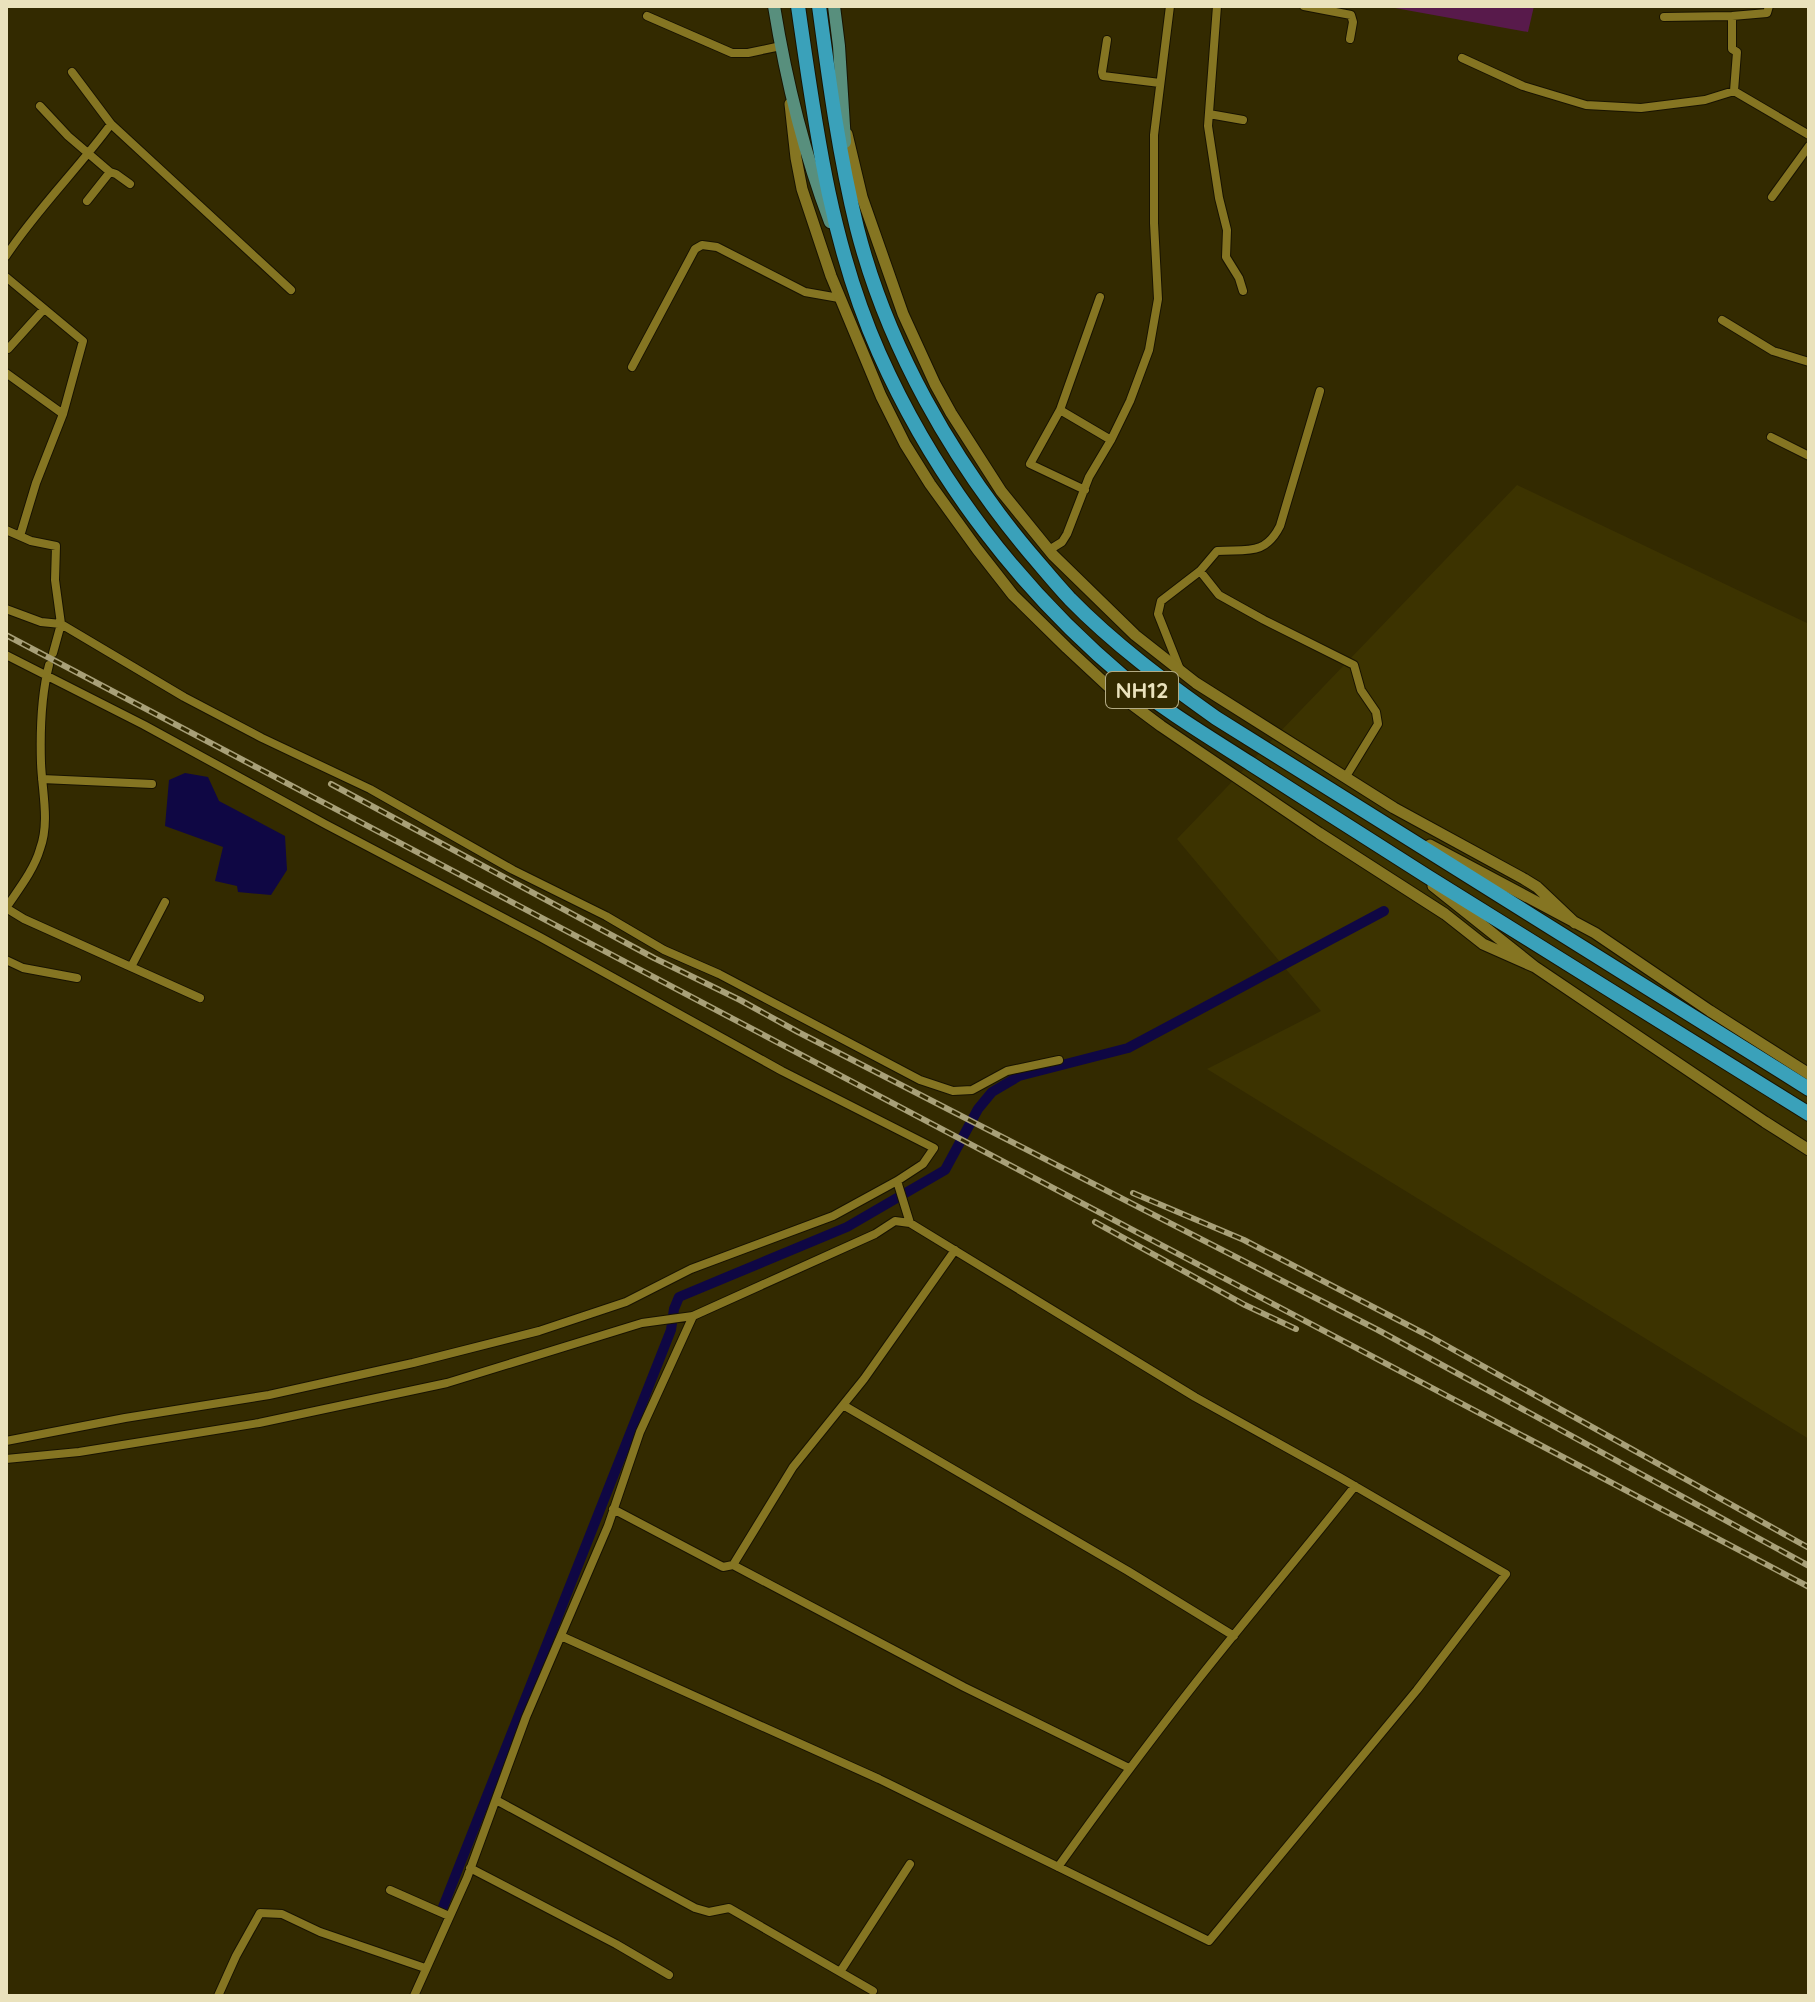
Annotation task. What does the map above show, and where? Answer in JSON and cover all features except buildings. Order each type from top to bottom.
[{"type":"highway","name":"NH12","points":[[798,6],[823,170],[842,251],[878,351],[939,466],[969,512],[1031,588],[1128,681],[1205,734],[1397,858],[1809,1114]]},
{"type":"highway","name":"NH12","points":[[819,6],[848,188],[872,275],[893,329],[917,384],[965,466],[998,515],[1071,600],[1165,682],[1216,718],[1809,1089]]},
{"type":"main road","points":[[774,6],[810,168],[842,251]]},
{"type":"main road","points":[[834,6],[848,188]]},
{"type":"street","points":[[1049,550],[1062,542],[1067,534],[1089,477],[1130,401],[1149,350],[1158,299],[1154,135],[1170,6]]},
{"type":"street","points":[[1217,6],[1208,126],[1227,230],[1226,257],[1243,291]]},
{"type":"street","points":[[1304,6],[1351,15],[1350,39]]},
{"type":"street","points":[[1664,17],[1767,13],[1769,6]]},
{"type":"street","points":[[647,16],[732,53],[781,46]]},
{"type":"street","points":[[1732,16],[1732,49],[1737,52],[1734,91]]},
{"type":"street","points":[[1107,40],[1103,76],[1160,83]]},
{"type":"street","points":[[1462,58],[1523,86],[1586,105],[1641,108],[1705,100],[1734,91],[1809,135]]},
{"type":"street","points":[[72,72],[111,124],[291,290]]},
{"type":"street","points":[[787,75],[802,189],[839,298],[881,396],[930,484],[1013,595],[1110,688],[1200,753],[1438,909],[1483,944],[1535,967]]},
{"type":"street","points":[[842,101],[862,197],[919,351],[979,459],[1049,550],[1111,613],[1181,672],[1243,715],[1394,808],[1537,887],[1575,923]]},
{"type":"street","points":[[40,106],[68,136],[110,172],[130,184]]},
{"type":"street","points":[[1209,114],[1243,120]]},
{"type":"street","points":[[6,256],[111,124]]},
{"type":"street","points":[[1772,197],[1809,146]]},
{"type":"street","points":[[87,201],[110,172]]},
{"type":"street","points":[[632,367],[695,249],[702,245],[717,247],[805,292],[839,298]]},
{"type":"street","points":[[6,277],[83,341],[63,414],[36,483],[20,536]]},
{"type":"street","points":[[1085,490],[1030,464],[1060,410],[1100,297]]},
{"type":"street","points":[[6,348],[44,309]]},
{"type":"street","points":[[1722,320],[1773,351],[1809,362]]},
{"type":"street","points":[[6,373],[63,414]]},
{"type":"street","points":[[1181,672],[1158,614],[1161,601],[1200,571],[1217,551],[1261,549],[1274,539],[1320,391]]},
{"type":"street","points":[[1060,410],[1111,440]]},
{"type":"street","points":[[1771,437],[1809,456]]},
{"type":"street","points":[[6,530],[56,546],[55,580],[61,624],[53,653]]},
{"type":"street","points":[[1200,571],[1219,595],[1354,665],[1361,690],[1376,712],[1378,724],[1345,778]]},
{"type":"street","points":[[6,609],[41,622],[61,624],[184,697],[370,789],[664,950],[719,974],[920,1080],[953,1091],[972,1090],[1007,1071],[1059,1060]]},
{"type":"street","points":[[6,655],[144,725],[540,937],[782,1071],[934,1148],[923,1164],[833,1216],[691,1269],[626,1302],[539,1331],[269,1395],[6,1441]]},
{"type":"street","points":[[49,665],[43,695],[41,741],[45,823],[41,848],[6,908],[24,919],[200,998]]},
{"type":"street","points":[[42,779],[152,784]]},
{"type":"street","points":[[1376,818],[1595,933],[1809,1074]]},
{"type":"street","points":[[1397,858],[1535,967],[1809,1150]]},
{"type":"street","points":[[131,967],[165,902]]},
{"type":"street","points":[[6,960],[23,968],[77,978]]},
{"type":"street","points":[[897,1181],[910,1223]]},
{"type":"street","points":[[6,1459],[79,1452],[259,1423],[447,1383],[642,1323],[692,1316],[875,1234],[895,1221],[910,1223],[1195,1397],[1506,1574],[1417,1690],[1209,1941],[879,1779],[561,1636]]},
{"type":"street","points":[[733,1565],[793,1467],[864,1379],[955,1250]]},
{"type":"street","points":[[414,1996],[470,1868],[526,1717],[613,1509],[640,1432],[692,1316]]},
{"type":"street","points":[[843,1405],[1234,1636]]},
{"type":"street","points":[[1058,1867],[1129,1768],[1355,1486]]},
{"type":"street","points":[[613,1509],[723,1567],[733,1565],[964,1687],[1129,1768]]},
{"type":"street","points":[[496,1800],[695,1908],[709,1912],[729,1908],[873,1991]]},
{"type":"street","points":[[840,1972],[910,1864]]},
{"type":"street","points":[[470,1868],[669,1975]]},
{"type":"street","points":[[390,1890],[449,1916]]},
{"type":"street","points":[[218,1996],[260,1913],[282,1914],[320,1932],[425,1968]]},
{"type":"shaded area","points":[[1384,6],[1534,6],[1528,32]]},
{"type":"shaded area","points":[[1517,485],[1809,624],[1809,1439],[1207,1069],[1321,1011],[1177,839]]},
{"type":"shaded area","points":[[185,773],[208,777],[219,801],[285,836],[287,870],[271,895],[238,892],[237,886],[215,881],[223,847],[165,826],[169,780]]},
{"type":"waterway","points":[[443,1907],[671,1330],[679,1297],[847,1227],[945,1170],[978,1109],[992,1092],[1019,1076],[1128,1048],[1384,911]]},
{"type":"railway","points":[[6,635],[1809,1587]]},
{"type":"railway","points":[[331,784],[654,958],[1378,1330],[1809,1566]]},
{"type":"railway","points":[[1133,1193],[1244,1240],[1429,1336],[1809,1548]]},
{"type":"railway","points":[[1095,1222],[1245,1305],[1296,1329]]}]
